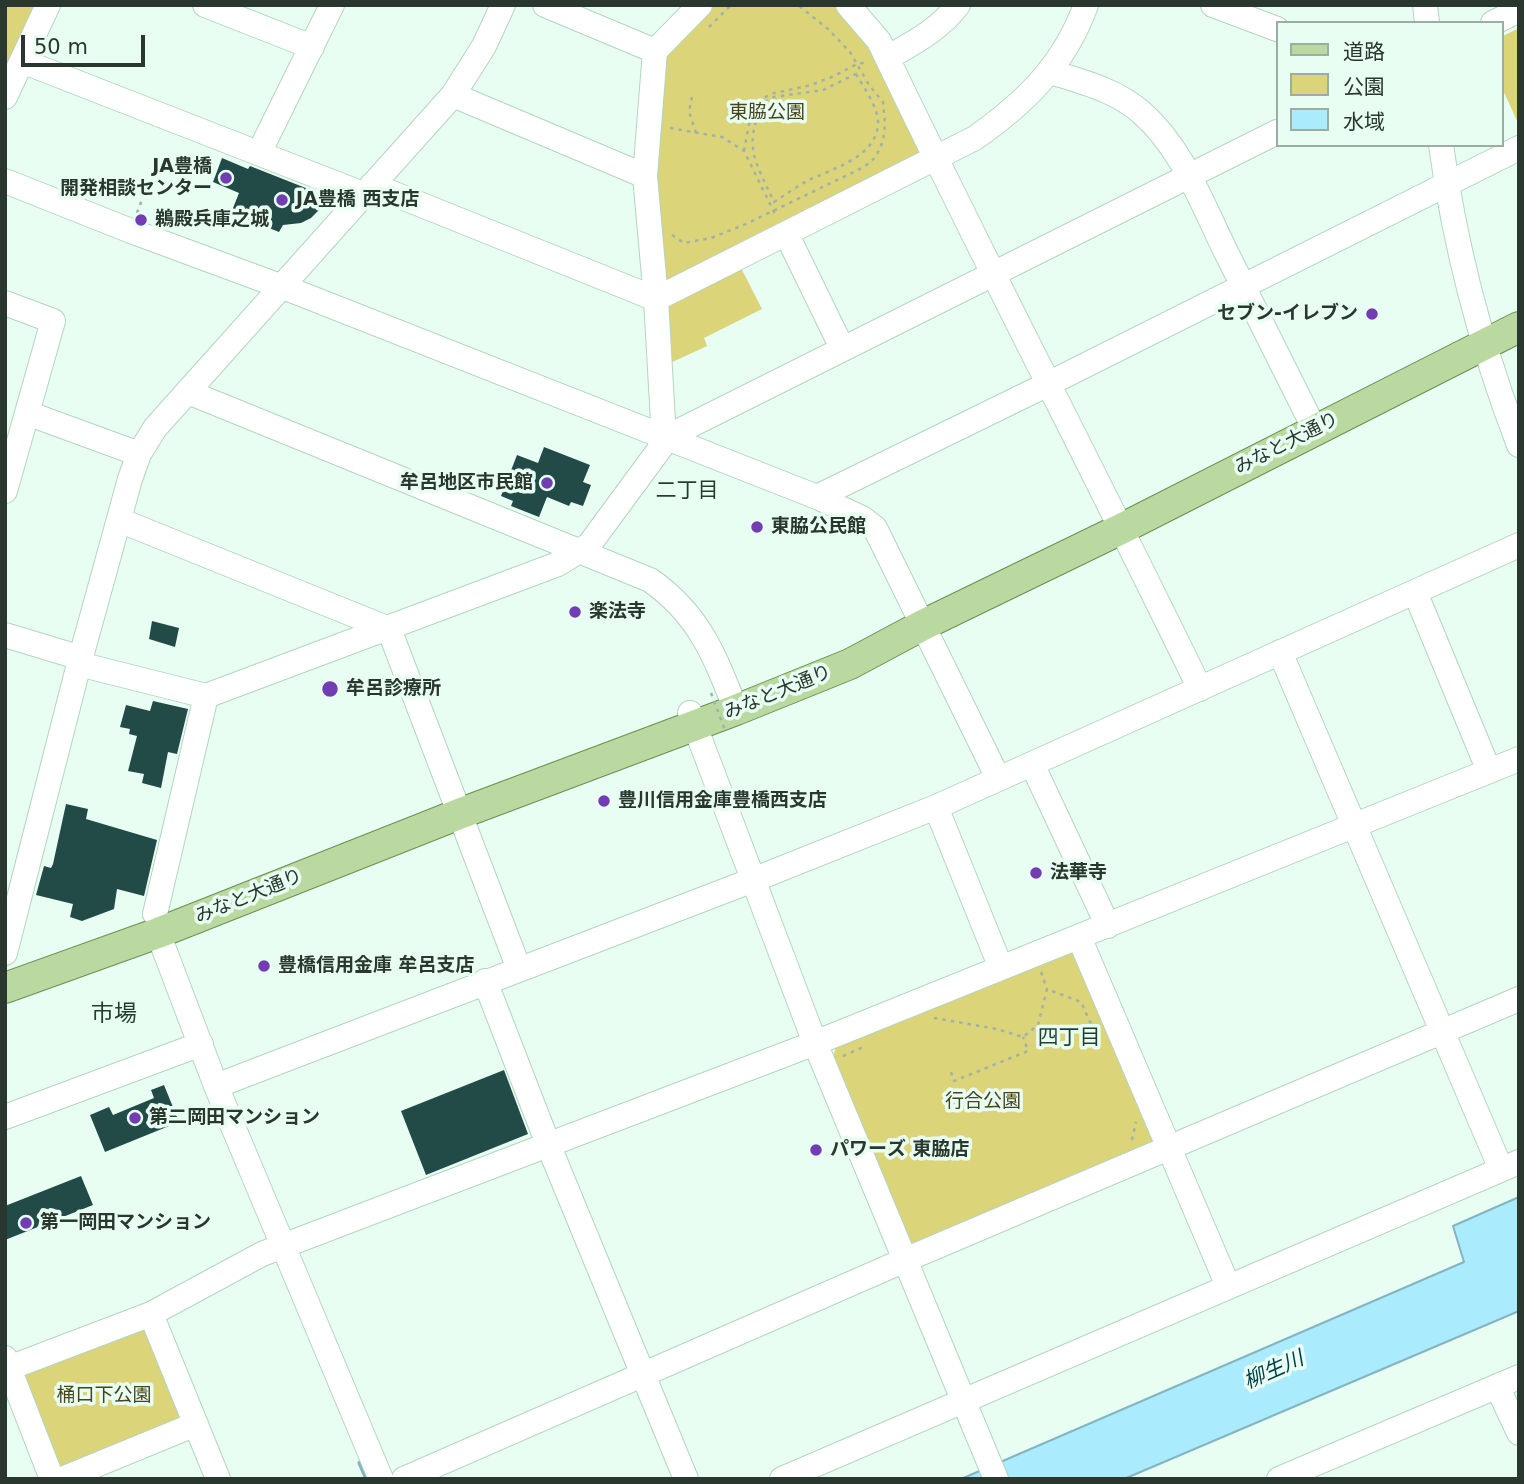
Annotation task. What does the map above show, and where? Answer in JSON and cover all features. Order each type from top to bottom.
[{"type":"main road","name":"みなと大通り","points":[[5,988],[156,924],[457,807],[715,711],[825,659],[920,619],[1119,522],[1482,337],[1519,310]]},
{"type":"main road","name":"みなと大通り","points":[[1482,337],[1519,327]]},
{"type":"main road","name":"みなと大通り","points":[[5,969],[156,924]]},
{"type":"street","points":[[5,97],[48,5]]},
{"type":"street","points":[[205,5],[312,47]]},
{"type":"street","points":[[259,153],[332,5]]},
{"type":"street","points":[[5,953],[80,661],[139,454],[155,428],[453,95],[484,46],[503,5]]},
{"type":"street","points":[[545,5],[655,51]]},
{"type":"street","points":[[848,5],[878,41],[887,58],[1200,689]]},
{"type":"street","points":[[887,58],[925,36],[942,23],[958,5]]},
{"type":"street","points":[[22,61],[259,153],[367,190],[656,299],[975,138],[1013,111],[1051,72],[1074,36],[1086,5]]},
{"type":"street","points":[[1213,5],[1276,29]]},
{"type":"street","points":[[1497,21],[1519,10]]},
{"type":"street","points":[[667,439],[663,418],[645,176],[655,51],[704,16]]},
{"type":"street","points":[[1051,72],[1109,91],[1140,111],[1165,136],[1189,177],[1312,424]]},
{"type":"street","points":[[453,95],[645,176]]},
{"type":"street","points":[[5,635],[80,661],[206,696],[558,564],[589,545],[667,439],[679,430],[1276,133]]},
{"type":"street","points":[[1441,147],[1447,184],[1482,337],[1519,445]]},
{"type":"street","points":[[817,497],[1519,148]]},
{"type":"street","points":[[5,181],[282,286],[862,517],[875,528],[998,778]]},
{"type":"street","points":[[787,235],[842,348]]},
{"type":"street","points":[[5,303],[53,321],[5,491]]},
{"type":"street","points":[[188,392],[650,580],[671,594],[699,628],[753,880],[815,1043],[996,1479]]},
{"type":"street","points":[[27,413],[139,454]]},
{"type":"street","points":[[119,520],[389,629],[519,969]]},
{"type":"street","points":[[216,1086],[936,807],[1519,545]]},
{"type":"street","points":[[1415,592],[1489,771]]},
{"type":"street","points":[[782,1479],[1510,1166],[1441,1032],[1280,652]]},
{"type":"street","points":[[206,696],[156,924],[216,1086],[381,1479]]},
{"type":"street","points":[[52,1479],[7,1363],[151,1314],[262,1254],[284,1245],[815,1043],[1519,759]]},
{"type":"street","points":[[1032,764],[1108,926]]},
{"type":"street","points":[[936,807],[1001,968]]},
{"type":"street","points":[[1079,937],[1228,1286]]},
{"type":"street","points":[[485,981],[548,1144],[686,1479]]},
{"type":"street","points":[[404,1479],[905,1260],[1519,999]]},
{"type":"street","points":[[5,1117],[201,1044]]},
{"type":"street","points":[[151,1314],[218,1479]]},
{"type":"street","points":[[1279,1479],[1508,1382],[1519,1433]]},
{"type":"street","points":[[62,1479],[196,1424]]},
{"type":"path","points":[[704,16],[731,5]]},
{"type":"path","points":[[668,232],[684,243],[711,238],[863,167],[876,157],[883,141],[883,102],[869,85],[850,52],[828,29],[798,5]]},
{"type":"path","points":[[744,150],[749,124],[758,102],[770,94],[832,77],[857,64],[887,58]]},
{"type":"path","points":[[856,75],[875,108],[878,125],[864,151],[774,202],[752,154],[752,138],[755,119],[763,103],[775,97],[822,90],[856,75]]},
{"type":"path","points":[[692,97],[689,112],[696,133]]},
{"type":"path","points":[[666,135],[666,127],[722,137],[744,150],[787,235]]},
{"type":"path","points":[[136,216],[144,194]]},
{"type":"path","points":[[1023,1037],[1038,1025],[1047,989],[1038,962]]},
{"type":"path","points":[[1047,989],[1082,1002],[1090,1023],[1102,1024]]},
{"type":"path","points":[[935,1018],[997,1028],[1023,1037]]},
{"type":"path","points":[[951,1072],[954,1081],[1028,1051],[1023,1037]]},
{"type":"path","points":[[839,1057],[875,1043]]},
{"type":"path","points":[[1131,1144],[1136,1120]]},
{"type":"green space","points":[[5,5],[40,5],[5,68]]},
{"type":"green space","name":"東脇公園","points":[[709,5],[837,5],[857,26],[922,150],[919,159],[669,280],[661,275],[652,189],[661,54]]},
{"type":"green space","points":[[1519,28],[1519,125],[1503,90],[1503,36]]},
{"type":"green space","points":[[739,264],[762,309],[704,338],[707,346],[666,365],[665,301]]},
{"type":"green space","name":"行合公園","points":[[1069,952],[1078,956],[1157,1135],[1152,1147],[907,1246],[832,1060],[836,1047]]},
{"type":"green space","name":"桶口下公園","points":[[148,1326],[184,1418],[59,1472],[20,1372]]},
{"type":"water","name":"柳生川","points":[[1519,1197],[1519,1311],[1124,1479],[961,1479],[1464,1262],[1453,1226]]},
{"type":"building","name":"JA豊橋 西支店","points":[[222,158],[248,169],[250,166],[331,198],[311,218],[301,223],[283,225],[279,232],[231,213],[239,193],[213,182]]},
{"type":"building","name":"牟呂地区市民館","points":[[544,447],[590,465],[583,482],[591,485],[583,506],[571,502],[569,506],[547,497],[539,517],[511,506],[513,501],[501,496],[517,455],[538,463]]},
{"type":"building","points":[[152,621],[179,628],[175,647],[149,639]]},
{"type":"building","points":[[153,701],[188,709],[177,754],[168,752],[161,788],[142,783],[144,774],[128,771],[137,736],[129,734],[130,729],[120,727],[126,705],[150,711]]},
{"type":"building","points":[[66,804],[88,809],[86,819],[157,840],[144,896],[117,889],[114,909],[82,921],[70,917],[73,904],[36,895],[44,866],[51,868],[53,864]]},
{"type":"building","points":[[504,1070],[528,1134],[426,1175],[401,1111]]},
{"type":"building","name":"第二岡田マンション","points":[[164,1085],[179,1122],[105,1152],[90,1115],[109,1107],[113,1115],[154,1098],[151,1090]]},
{"type":"building","name":"第一岡田マンション","points":[[81,1176],[93,1205],[5,1240],[5,1206]]},
{"type":"waterway","points":[[360,1463],[367,1479]]},
{"type":"place","name":"JA豊橋 開発相談センター","points":[[226,178]]},
{"type":"place","name":"JA豊橋 西支店","points":[[282,200]]},
{"type":"place","name":"鵜殿兵庫之城","points":[[141,220]]},
{"type":"place","name":"セブン-イレブン","points":[[1372,314]]},
{"type":"place","name":"牟呂地区市民館","points":[[547,483]]},
{"type":"place","name":"東脇公民館","points":[[757,527]]},
{"type":"place","name":"楽法寺","points":[[575,612]]},
{"type":"place","name":"牟呂診療所","points":[[330,689]]},
{"type":"place","name":"豊川信用金庫豊橋西支店","points":[[604,801]]},
{"type":"place","name":"法華寺","points":[[1036,873]]},
{"type":"place","name":"豊橋信用金庫 牟呂支店","points":[[264,966]]},
{"type":"place","name":"第二岡田マンション","points":[[135,1118]]},
{"type":"place","name":"パワーズ 東脇店","points":[[816,1150]]},
{"type":"place","name":"第一岡田マンション","points":[[26,1223]]},
{"type":"district","name":"二丁目","points":[[687,492]]},
{"type":"district","name":"市場","points":[[114,1015]]},
{"type":"district","name":"四丁目","points":[[1069,1039]]}]
